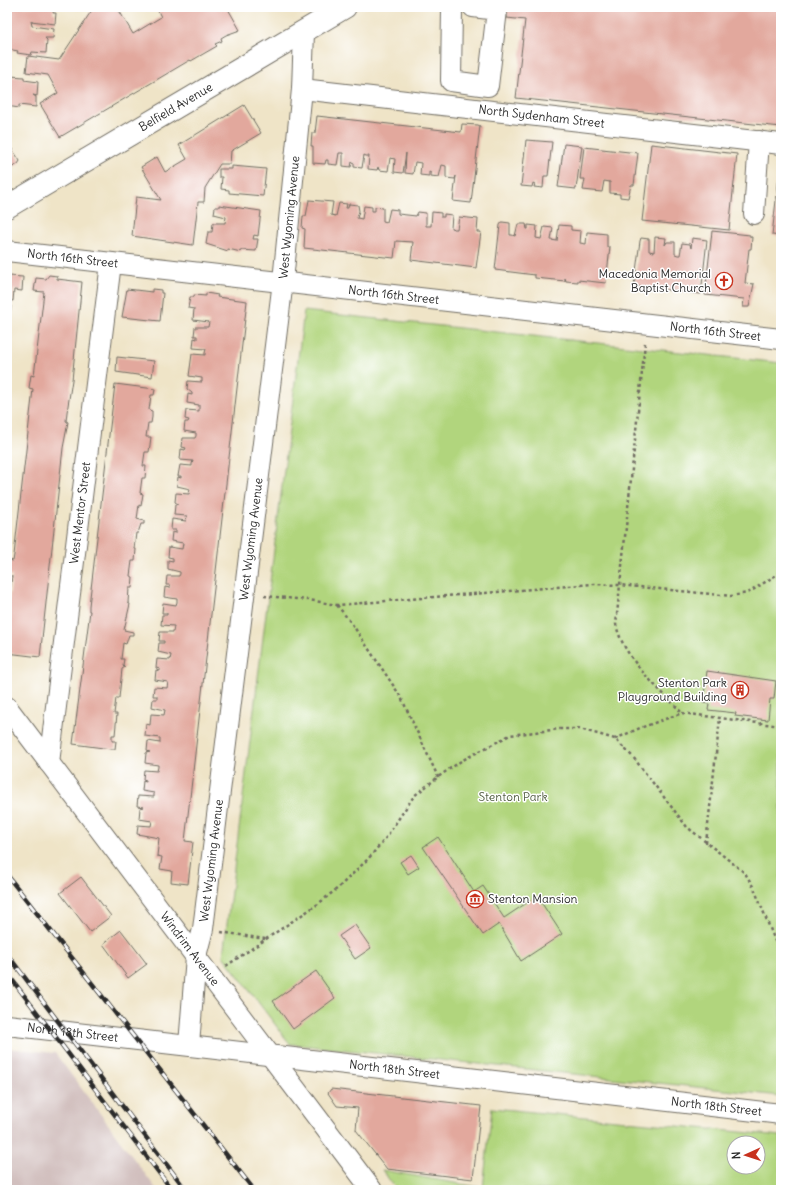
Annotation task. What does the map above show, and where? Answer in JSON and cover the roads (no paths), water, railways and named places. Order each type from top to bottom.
[{"type":"main road","name":"Belfield Avenue","points":[[7,207],[304,32],[333,10]]},
{"type":"street","points":[[452,7],[451,81],[488,86],[497,10],[473,7]]},
{"type":"street","name":"West Wyoming Avenue","points":[[189,1045],[196,956],[203,929],[283,281],[302,89],[304,32]]},
{"type":"street","name":"North Sydenham Street","points":[[302,89],[781,144]]},
{"type":"street","points":[[754,214],[759,141]]},
{"type":"street","name":"North 16th Street","points":[[7,251],[283,281],[781,339]]},
{"type":"street","name":"West Mentor Street","points":[[49,763],[111,263]]},
{"type":"street","name":"Windrim Avenue","points":[[7,707],[372,1190]]},
{"type":"street","name":"North 18th Street","points":[[7,1025],[270,1054],[781,1114]]},
{"type":"railway","points":[[7,875],[254,1190]]},
{"type":"railway","points":[[7,954],[186,1190]]},
{"type":"railway","points":[[7,973],[172,1190]]},
{"type":"place","name":"Macedonia Memorial Baptist Church","points":[[724,281]]},
{"type":"place","name":"Stenton Park Playground Building","points":[[740,690]]},
{"type":"place","name":"Stenton Mansion","points":[[475,899]]},
{"type":"park label","name":"Stenton Park","points":[[513,797]]}]
